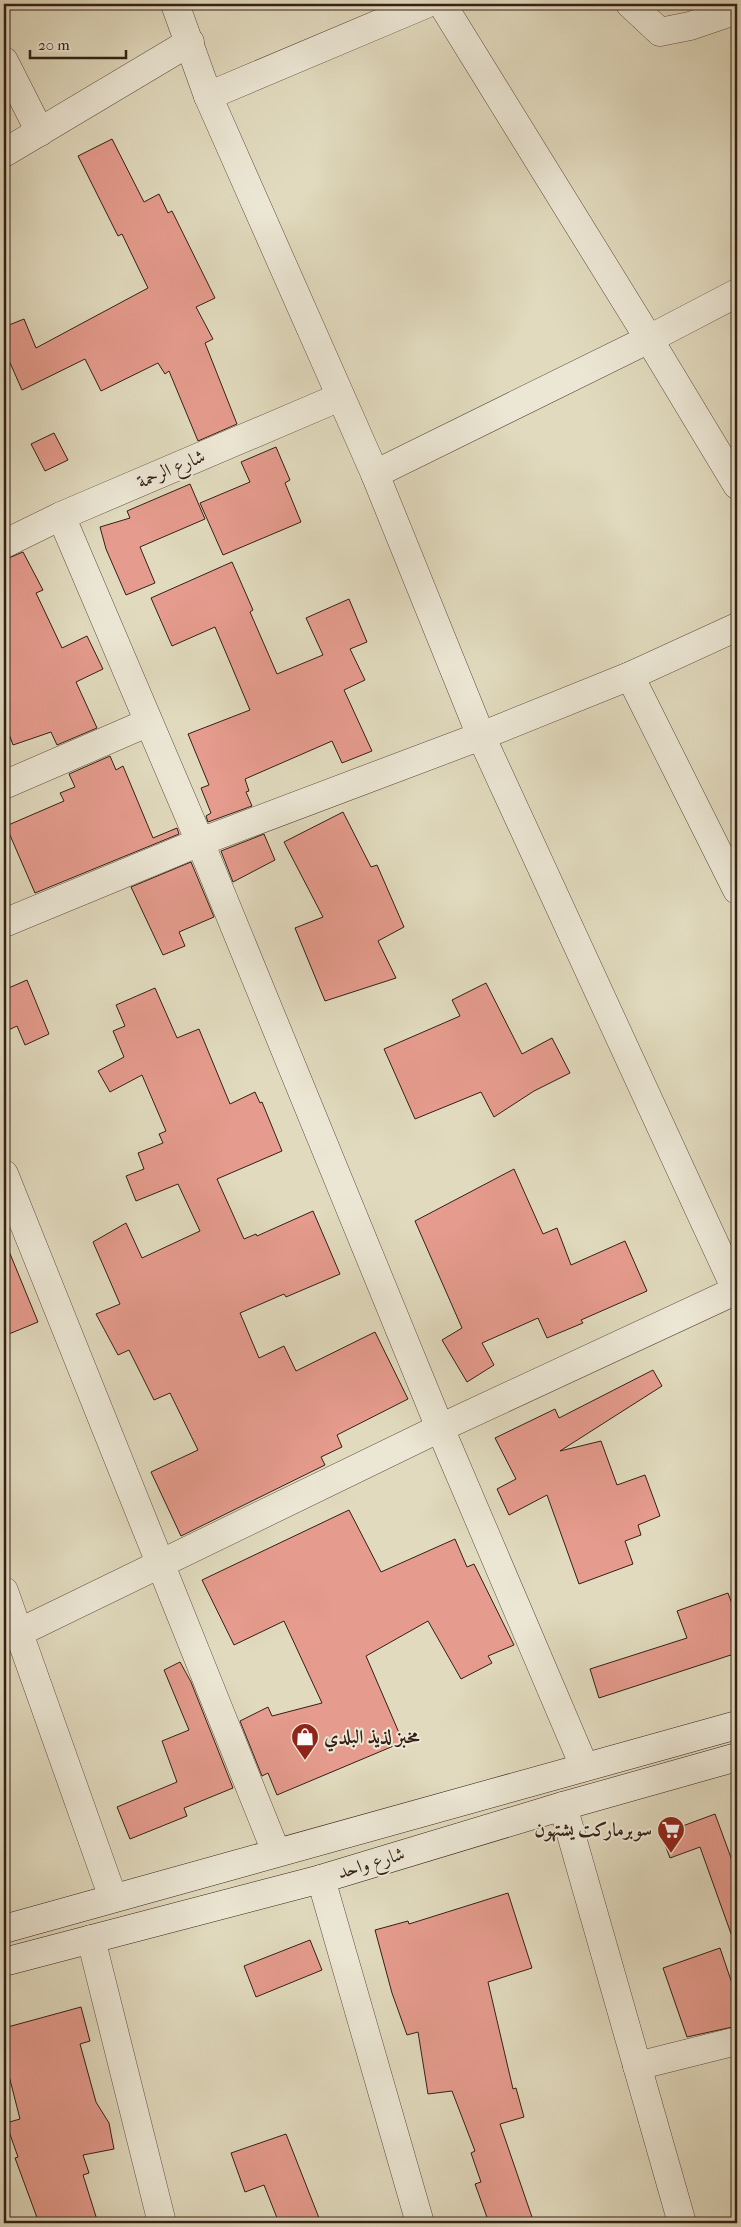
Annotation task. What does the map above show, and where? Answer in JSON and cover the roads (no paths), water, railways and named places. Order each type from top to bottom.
[{"type":"street","points":[[18,1633],[440,1428],[737,1291],[481,736],[375,474],[208,96],[175,4]]},
{"type":"street","points":[[208,96],[426,4]]},
{"type":"street","points":[[442,4],[737,485]]},
{"type":"street","points":[[630,4],[660,32],[736,13]]},
{"type":"street","points":[[4,153],[190,42]]},
{"type":"street","points":[[4,60],[40,132]]},
{"type":"street","points":[[375,474],[649,339],[737,293]]},
{"type":"street","name":"شارع الرحمة","points":[[4,544],[61,516],[340,397]]},
{"type":"street","points":[[61,516],[147,723],[200,842],[440,1428],[584,1766]]},
{"type":"street","points":[[4,923],[200,842],[481,736],[630,676],[737,628]]},
{"type":"street","points":[[630,676],[737,890]]},
{"type":"street","points":[[4,785],[147,723]]},
{"type":"street","points":[[4,1174],[276,1852]]},
{"type":"street","points":[[4,1591],[113,1898]]},
{"type":"street","name":"شارع واحد","points":[[4,1929],[176,1882],[276,1852],[392,1822],[584,1766],[737,1725]]},
{"type":"street","name":"شارع واحد","points":[[4,1962],[321,1879],[563,1806],[737,1758]]},
{"type":"street","points":[[563,1806],[682,2223]]},
{"type":"street","points":[[321,1879],[420,2223]]},
{"type":"street","points":[[176,1882],[186,1914]]},
{"type":"street","points":[[91,1939],[162,2223]]},
{"type":"street","points":[[637,2066],[737,2041]]},
{"type":"place","name":"مخبز لذيذ البلدي","points":[[305,1761]]},
{"type":"place","name":"سوبرماركت يشتهون","points":[[671,1854]]}]
